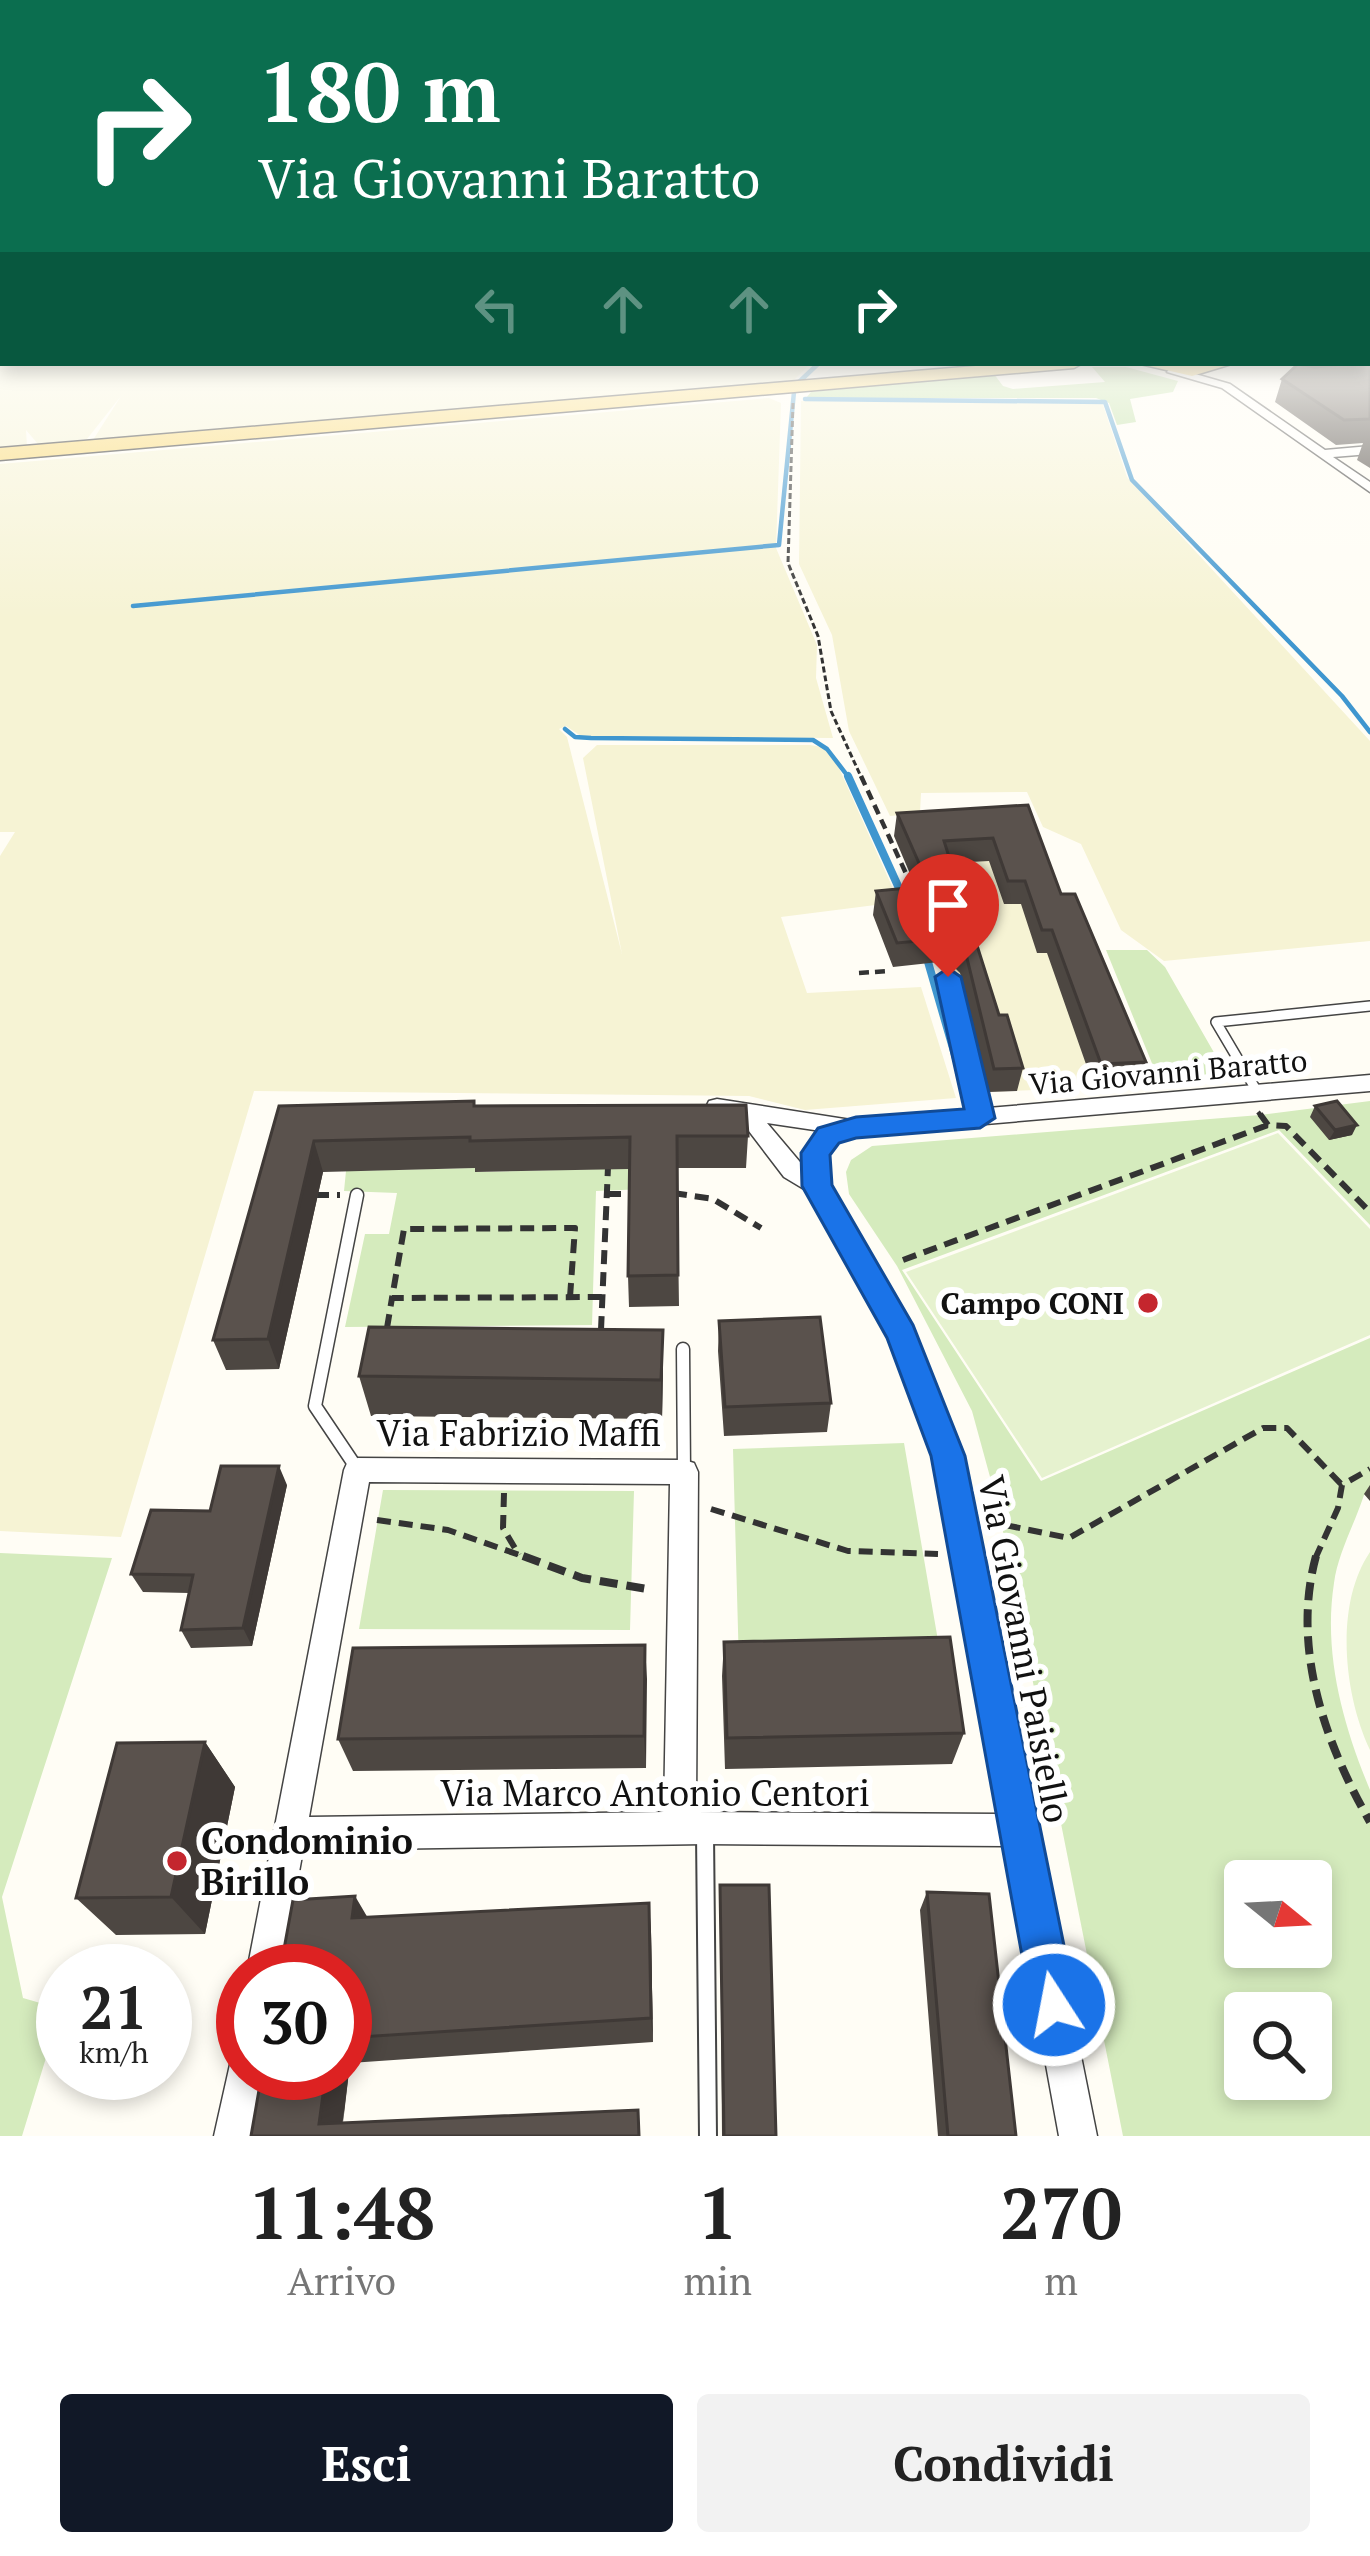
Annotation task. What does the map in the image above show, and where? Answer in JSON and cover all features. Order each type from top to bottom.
[{"type":"main road","points":[[0,454],[404,420]]},
{"type":"street","points":[[1274,420],[1370,488]]},
{"type":"street","points":[[1323,454],[1370,449]]},
{"type":"street","points":[[948,977],[980,1118]]},
{"type":"street","name":"Via Giovanni Baratto","points":[[697,1107],[745,1110],[842,1131],[1370,1083]]},
{"type":"street","name":"Via Giovanni Paisiello","points":[[745,1110],[792,1171],[817,1186],[902,1334],[932,1407],[961,1516],[1078,2136]]},
{"type":"street","points":[[817,1186],[815,1153],[842,1131]]},
{"type":"street","points":[[269,1944],[358,1470]]},
{"type":"street","name":"Via Fabrizio Maffi","points":[[358,1470],[684,1472],[683,1591],[693,1828]]},
{"type":"street","name":"Via Marco Antonio Centori","points":[[290,1834],[693,1828],[1021,1830]]},
{"type":"street","points":[[232,2136],[239,2100]]},
{"type":"lane","points":[[1254,1096],[1216,1022],[1370,1006]]},
{"type":"lane","points":[[357,1195],[314,1406],[358,1470]]},
{"type":"lane","points":[[683,1349],[684,1472]]},
{"type":"lane","points":[[693,1828],[708,2136]]},
{"type":"path","points":[[792,420],[785,551],[818,636],[831,711],[890,831],[922,910]]},
{"type":"path","points":[[859,973],[890,970]]},
{"type":"path","points":[[1254,1096],[1268,1125]]},
{"type":"path","points":[[903,1260],[1268,1125],[1286,1126],[1370,1212]]},
{"type":"path","points":[[608,1151],[600,1334],[621,1330]]},
{"type":"path","points":[[664,1193],[713,1199],[761,1228]]},
{"type":"path","points":[[606,1194],[645,1194]]},
{"type":"path","points":[[296,1195],[357,1195]]},
{"type":"path","points":[[385,1339],[404,1229],[575,1228],[570,1297]]},
{"type":"path","points":[[392,1298],[602,1297]]},
{"type":"path","points":[[961,1516],[1069,1538],[1263,1428],[1287,1428],[1342,1485],[1342,1511],[1315,1558],[1308,1606],[1326,1728],[1350,1791],[1370,1822]]},
{"type":"path","points":[[504,1469],[503,1528],[519,1557]]},
{"type":"path","points":[[1342,1485],[1370,1469]]},
{"type":"path","points":[[684,1506],[750,1514],[834,1548],[882,1557],[967,1552]]},
{"type":"path","points":[[348,1521],[409,1519],[442,1524],[610,1590],[683,1591]]},
{"type":"shaded area","points":[[0,420],[102,420],[87,439],[38,444],[26,430],[27,447],[0,450]]},
{"type":"shaded area","points":[[106,420],[334,420],[93,440]]},
{"type":"shaded area","points":[[516,420],[780,420],[776,548],[817,645],[816,678],[833,738],[581,736],[566,726],[559,729],[567,737],[622,954],[583,758],[597,745],[810,745],[822,747],[835,759],[899,902],[781,917],[807,993],[921,987],[956,1098],[805,1110],[749,1096],[254,1091],[121,1537],[0,1531],[0,856],[15,832],[0,832],[0,464]]},
{"type":"shaded area","points":[[801,420],[1108,420],[1127,477],[1370,741],[1370,941],[1164,961],[1121,930],[1081,844],[1043,827],[1027,792],[921,793],[920,813],[890,816],[849,731],[832,635],[799,564]]},
{"type":"shaded area","points":[[1024,828],[1138,1086],[984,1092],[949,957],[894,836]]},
{"type":"green space","points":[[1106,950],[1147,950],[1165,967],[1228,1077],[1160,1083]]},
{"type":"green space","points":[[1370,1101],[1370,1225],[1279,1130],[902,1270],[1041,1481],[1370,1338],[1370,1491],[1364,1495],[1336,1572],[1331,1636],[1344,1715],[1370,1790],[1370,2136],[1123,2136],[998,1506],[972,1411],[897,1266],[849,1194],[846,1172],[851,1160],[872,1146],[1260,1115]]},
{"type":"green space","name":"Campo CONI","points":[[1278,1133],[1370,1229],[1370,1335],[1042,1478],[906,1272]]},
{"type":"green space","points":[[475,1168],[476,1172],[646,1168],[646,1189],[596,1191],[592,1325],[345,1327],[365,1234],[389,1234],[397,1193],[344,1191],[346,1171]]},
{"type":"green space","points":[[904,1443],[941,1658],[739,1666],[733,1449]]},
{"type":"green space","points":[[383,1490],[634,1491],[630,1630],[359,1629]]},
{"type":"green space","points":[[1370,1552],[1370,1750],[1349,1677],[1347,1623],[1359,1573]]},
{"type":"green space","points":[[0,1553],[112,1558],[2,1897],[23,1998],[36,2002],[36,2090],[22,2136],[0,2136]]},
{"type":"building","points":[[1028,805],[1061,894],[1075,894],[1146,1062],[1101,1064],[1052,930],[1042,930],[1025,881],[1008,881],[993,838],[944,841],[999,1015],[1007,1015],[1023,1068],[994,1069],[965,950],[952,938],[897,943],[876,891],[929,886],[897,813]]},
{"type":"building","points":[[474,1101],[474,1106],[746,1105],[748,1136],[677,1136],[678,1275],[628,1276],[630,1137],[314,1141],[268,1339],[213,1340],[279,1106]]},
{"type":"building","points":[[1337,1101],[1357,1125],[1335,1130],[1315,1106]]},
{"type":"building","points":[[820,1317],[831,1403],[725,1407],[719,1321]]},
{"type":"building","points":[[369,1327],[663,1330],[661,1380],[359,1376]]},
{"type":"building","points":[[221,1466],[279,1466],[243,1628],[181,1630],[193,1575],[131,1574],[151,1510],[210,1511]]},
{"type":"building","points":[[950,1637],[964,1733],[727,1738],[724,1642]]},
{"type":"building","points":[[645,1645],[644,1736],[338,1739],[353,1648]]},
{"type":"building","points":[[205,1742],[171,1897],[76,1898],[117,1743]]},
{"type":"building","points":[[720,1885],[769,1885],[776,2136],[724,2136]]},
{"type":"building","points":[[927,1892],[989,1894],[1016,2136],[948,2136]]},
{"type":"building","points":[[355,1896],[352,1918],[649,1903],[651,2018],[372,2036],[372,1944],[285,1944],[293,1900]]},
{"type":"building","points":[[257,2100],[322,2100],[319,2124],[638,2110],[639,2136],[251,2136]]},
{"type":"waterway","points":[[133,606],[779,545],[791,420]]},
{"type":"waterway","points":[[1111,420],[1132,480],[1342,696],[1370,732]]},
{"type":"waterway","points":[[565,729],[575,737],[591,738],[813,740],[827,749],[848,777]]},
{"type":"waterway","points":[[848,777],[903,897]]},
{"type":"waterway","points":[[926,955],[957,1062]]},
{"type":"place","name":"Campo CONI","points":[[1148,1303]]},
{"type":"place","name":"Condominio Birillo","points":[[177,1861]]},
{"type":"route","points":[[948,977],[980,1118],[856,1127],[829,1136],[815,1153],[817,1186],[902,1334],[948,1456],[1054,2005]]}]
